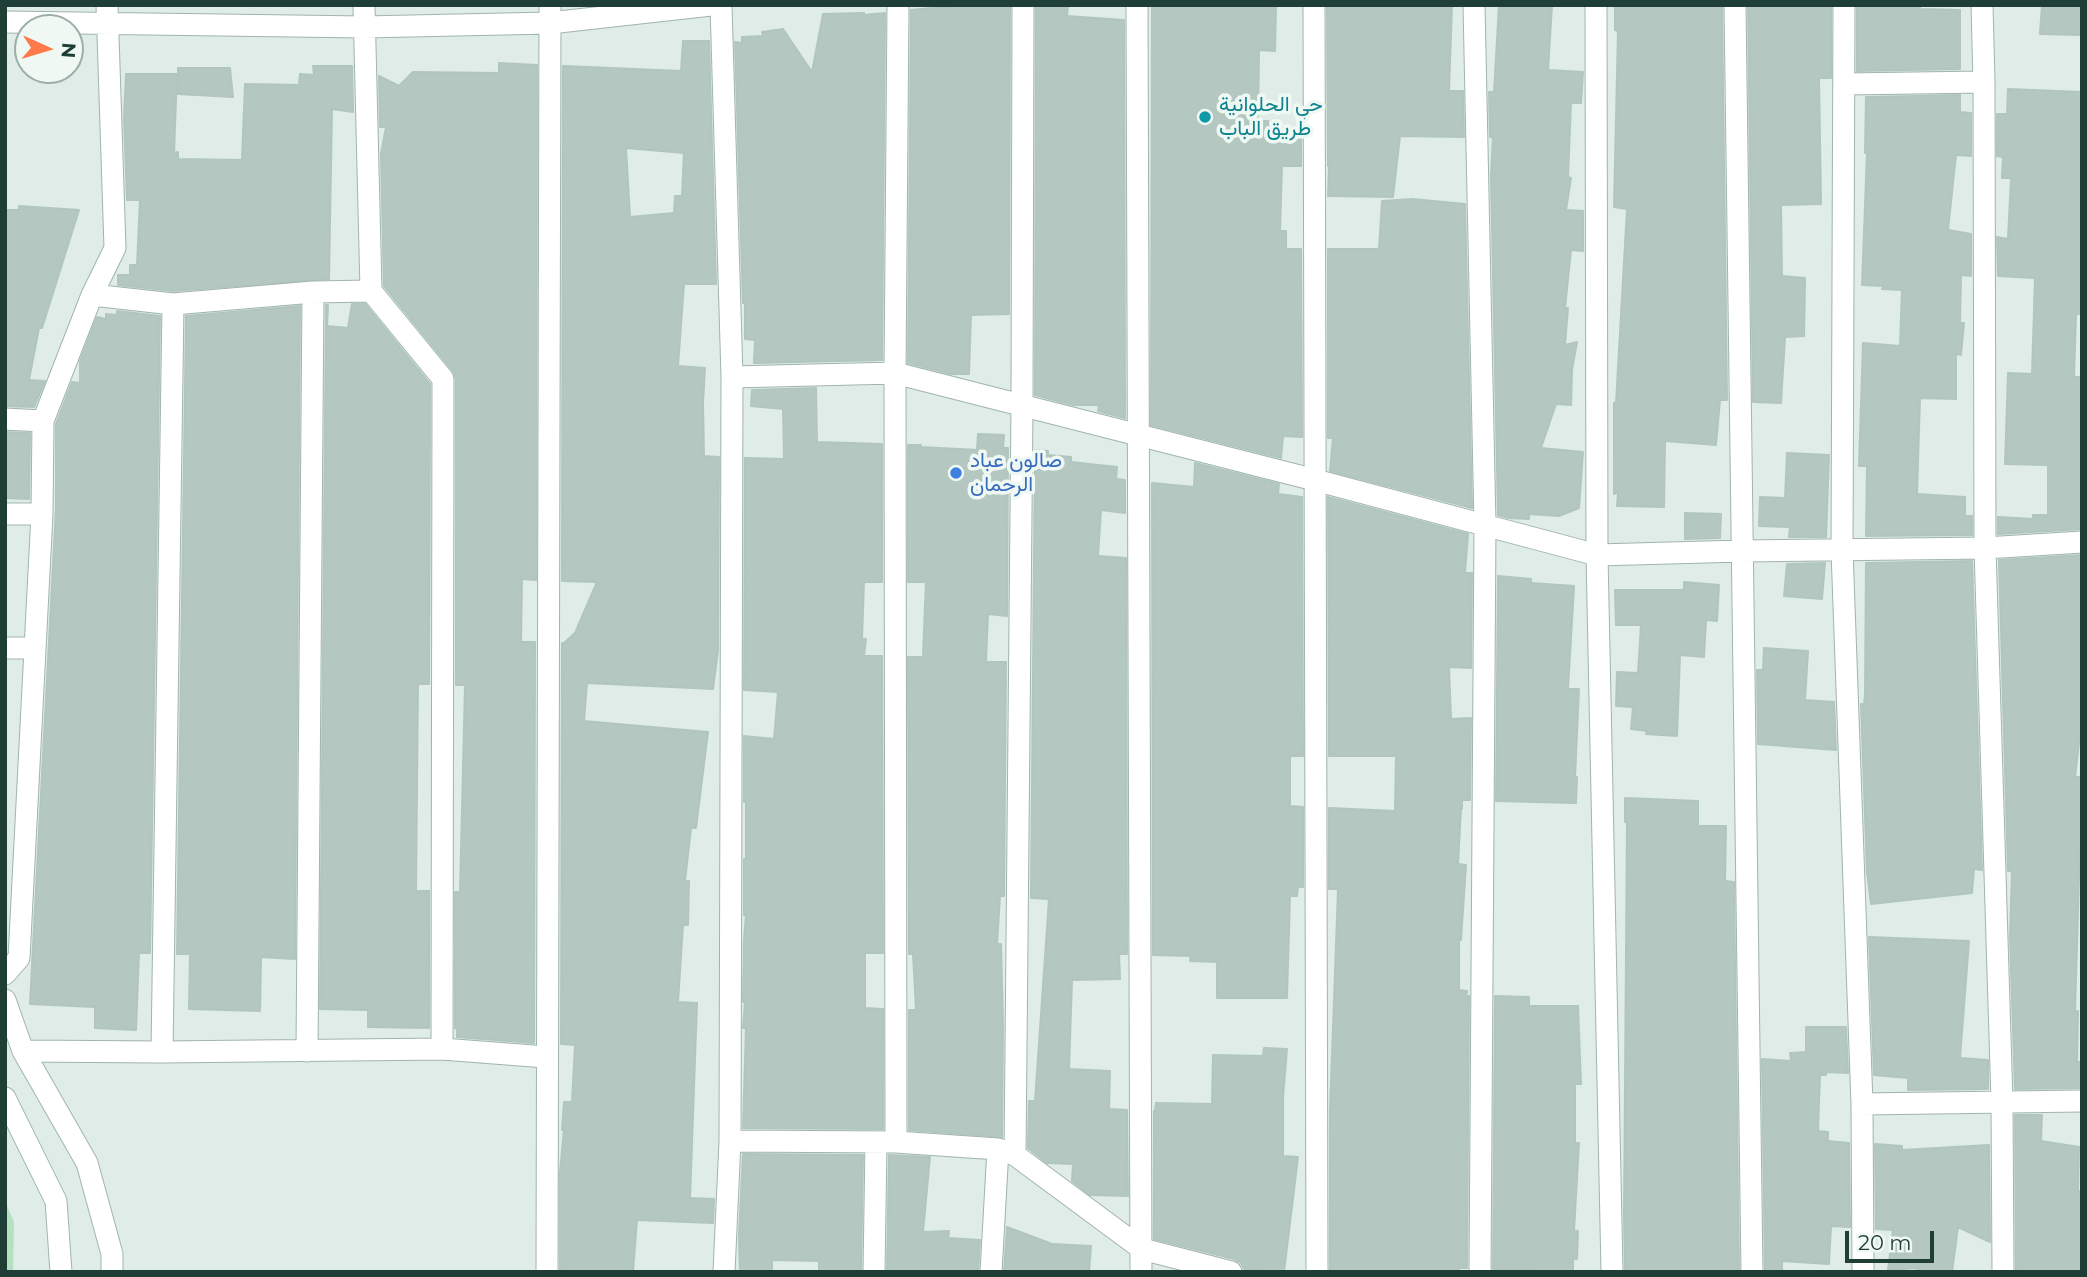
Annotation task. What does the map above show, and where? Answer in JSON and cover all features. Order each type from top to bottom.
[{"type":"street","points":[[364,5],[371,291],[443,379],[442,1049]]},
{"type":"street","points":[[5,22],[107,14],[243,15],[364,27],[711,5]]},
{"type":"street","points":[[721,5],[732,377],[730,1141],[724,1272]]},
{"type":"street","points":[[874,1272],[886,1142],[898,5]]},
{"type":"street","points":[[991,1272],[1006,1152],[1022,405],[1023,5]]},
{"type":"street","points":[[1137,5],[1141,1272]]},
{"type":"street","points":[[1314,5],[1317,1272]]},
{"type":"street","points":[[1474,5],[1485,525],[1480,1272]]},
{"type":"street","points":[[1596,5],[1597,555],[1612,1272]]},
{"type":"street","points":[[1735,5],[1752,1272]]},
{"type":"street","points":[[1844,5],[1842,550],[1862,1104],[1863,1272]]},
{"type":"street","points":[[1982,5],[1985,548],[2002,1102],[2003,1272]]},
{"type":"street","points":[[5,974],[19,958],[16,809],[34,648],[42,514],[43,421],[92,295],[115,248],[107,14]]},
{"type":"street","points":[[547,1272],[550,14]]},
{"type":"street","points":[[1844,84],[1984,82]]},
{"type":"street","points":[[92,295],[173,304],[313,292],[371,291]]},
{"type":"street","points":[[307,1051],[313,292]]},
{"type":"street","points":[[162,1052],[173,304]]},
{"type":"street","points":[[732,377],[895,373],[1597,555],[1985,548],[2082,542]]},
{"type":"street","points":[[5,419],[43,421]]},
{"type":"street","points":[[5,514],[42,514]]},
{"type":"street","points":[[5,648],[34,648]]},
{"type":"street","points":[[5,1000],[23,1051],[87,1163],[112,1254],[111,1272]]},
{"type":"street","points":[[23,1051],[442,1049],[546,1057]]},
{"type":"street","points":[[5,1098],[56,1201],[61,1272]]},
{"type":"street","points":[[1862,1104],[2082,1101]]},
{"type":"street","points":[[730,1141],[886,1142],[1006,1152],[1142,1249],[1231,1272]]},
{"type":"green space","points":[[5,1201],[14,1222],[13,1272],[5,1272]]},
{"type":"building","points":[[962,5],[1010,5],[1009,314],[971,315],[969,374],[951,374],[908,363],[911,10]]},
{"type":"building","points":[[1036,5],[1068,5],[1067,16],[1124,20],[1125,418],[1098,411],[1099,405],[1073,405],[1035,395]]},
{"type":"building","points":[[1152,5],[1276,5],[1275,51],[1259,50],[1258,121],[1268,121],[1269,127],[1301,133],[1301,166],[1282,166],[1280,231],[1286,231],[1286,249],[1301,249],[1302,437],[1283,436],[1281,458],[1151,425]]},
{"type":"building","points":[[1327,5],[1452,5],[1449,91],[1463,91],[1464,137],[1400,136],[1393,197],[1328,196]]},
{"type":"building","points":[[1499,5],[1552,5],[1548,70],[1583,72],[1581,103],[1571,103],[1568,177],[1571,178],[1566,210],[1583,211],[1583,251],[1571,250],[1565,308],[1568,308],[1565,345],[1577,342],[1572,370],[1571,405],[1556,404],[1541,448],[1583,452],[1579,508],[1559,516],[1529,514],[1529,519],[1498,515],[1491,176],[1493,137],[1490,137],[1489,92],[1494,92]]},
{"type":"building","points":[[1615,5],[1722,5],[1727,400],[1720,400],[1716,445],[1665,441],[1664,507],[1617,506],[1618,492],[1614,494],[1614,403],[1627,209],[1614,207],[1618,31],[1615,30]]},
{"type":"building","points":[[1748,5],[1831,5],[1831,78],[1819,78],[1821,204],[1781,205],[1782,276],[1805,278],[1804,336],[1785,337],[1781,403],[1753,402]]},
{"type":"building","points":[[1857,5],[1920,5],[1920,9],[1960,10],[1960,69],[1857,71]]},
{"type":"building","points":[[2042,5],[2082,5],[2082,35],[2040,34]]},
{"type":"building","points":[[885,13],[882,360],[754,363],[755,340],[745,339],[735,42],[742,43],[742,37],[763,36],[762,32],[783,29],[812,72],[823,14]]},
{"type":"building","points":[[683,41],[709,41],[716,284],[684,284],[678,366],[705,368],[704,456],[719,457],[718,650],[713,689],[587,683],[584,721],[708,732],[696,828],[691,828],[685,881],[689,881],[688,925],[683,925],[678,1002],[697,1003],[690,1198],[714,1199],[713,1223],[637,1220],[633,1272],[560,1272],[562,1130],[564,1102],[572,1102],[575,1045],[561,1044],[562,643],[575,633],[597,582],[562,581],[563,66],[681,71]],"holes":[[[626,148],[684,153],[682,196],[675,196],[674,213],[630,217]]]},
{"type":"building","points":[[499,63],[537,65],[536,580],[522,579],[521,642],[535,642],[534,1043],[457,1037],[455,1028],[455,892],[460,892],[465,685],[456,685],[456,379],[453,371],[384,286],[381,154],[386,127],[380,127],[379,76],[399,86],[413,72],[499,73]]},
{"type":"building","points":[[313,66],[352,66],[353,112],[332,109],[329,279],[173,291],[118,285],[118,275],[130,275],[130,265],[137,265],[140,200],[127,200],[124,117],[126,74],[177,74],[174,153],[178,152],[178,159],[242,160],[245,84],[299,85],[300,74],[314,75]]},
{"type":"building","points":[[178,68],[230,68],[233,97],[178,94]]},
{"type":"building","points":[[2008,89],[2082,92],[2082,314],[2076,314],[2074,377],[2082,377],[2082,529],[1998,534],[1998,517],[2033,519],[2033,515],[2048,515],[2048,465],[2005,464],[2008,373],[2032,374],[2035,278],[1998,276],[1997,237],[2008,239],[2011,178],[2002,178],[2003,157],[1997,156],[1997,114],[2007,114]]},
{"type":"building","points":[[1960,95],[1960,112],[1971,113],[1971,156],[1956,155],[1948,230],[1971,234],[1971,276],[1961,275],[1960,323],[1964,323],[1961,355],[1956,354],[1956,399],[1920,398],[1917,494],[1965,497],[1965,516],[1972,516],[1972,535],[1866,536],[1867,466],[1859,466],[1863,343],[1900,346],[1902,290],[1862,285],[1867,153],[1866,97]]},
{"type":"building","points":[[1412,199],[1465,204],[1472,508],[1330,471],[1333,438],[1328,438],[1328,249],[1379,249],[1382,201]]},
{"type":"building","points":[[19,206],[79,210],[42,328],[39,328],[29,380],[45,381],[34,407],[5,406],[5,210],[19,210]]},
{"type":"building","points":[[352,304],[365,304],[430,384],[429,684],[418,684],[416,891],[429,891],[429,1028],[368,1027],[368,1010],[320,1009],[326,305],[327,326],[348,328]]},
{"type":"building","points":[[300,306],[295,959],[261,957],[260,1011],[189,1009],[190,954],[177,954],[186,316]]},
{"type":"building","points":[[117,311],[160,316],[150,953],[139,953],[136,1030],[95,1028],[95,1007],[30,1004],[56,508],[56,424],[72,382],[80,383],[80,361],[97,317],[106,319],[106,314],[117,315]]},
{"type":"building","points":[[816,388],[817,442],[882,444],[882,582],[864,582],[862,639],[866,639],[864,656],[882,656],[883,953],[865,953],[865,1008],[883,1009],[883,1129],[743,1128],[746,1028],[743,1028],[746,915],[744,736],[774,739],[778,692],[744,690],[745,458],[784,459],[783,409],[751,406],[752,390]]},
{"type":"building","points":[[5,432],[30,433],[29,499],[5,498]]},
{"type":"building","points":[[978,434],[1004,435],[1003,448],[1008,448],[1007,616],[988,614],[986,662],[1006,662],[1004,896],[1000,896],[997,944],[1001,944],[1002,1137],[909,1130],[909,1010],[916,1010],[913,954],[909,954],[908,657],[923,657],[926,582],[908,582],[908,445],[977,450]]},
{"type":"building","points":[[1035,450],[1048,451],[1048,455],[1071,457],[1071,462],[1117,467],[1116,479],[1125,480],[1125,513],[1101,510],[1098,556],[1126,558],[1127,954],[1119,954],[1120,979],[1072,980],[1069,1069],[1110,1071],[1109,1109],[1127,1110],[1128,1196],[1090,1195],[1072,1181],[1073,1164],[1047,1163],[1028,1148],[1029,1101],[1035,1101],[1049,899],[1031,898]]},
{"type":"building","points":[[1787,453],[1829,455],[1826,537],[1789,537],[1790,527],[1759,526],[1760,497],[1785,498]]},
{"type":"building","points":[[1195,463],[1279,484],[1278,494],[1302,497],[1303,756],[1290,756],[1290,806],[1303,807],[1303,887],[1298,887],[1297,896],[1290,896],[1287,998],[1217,998],[1217,962],[1190,961],[1191,956],[1153,955],[1152,483],[1194,487]]},
{"type":"building","points":[[1328,497],[1468,534],[1465,573],[1472,573],[1471,668],[1449,667],[1451,719],[1471,718],[1470,800],[1462,800],[1458,864],[1466,865],[1459,940],[1459,990],[1467,991],[1466,996],[1469,996],[1467,1268],[1459,1268],[1459,1272],[1330,1272],[1330,1111],[1338,889],[1329,889],[1329,808],[1395,811],[1396,756],[1329,756]]},
{"type":"building","points":[[1685,513],[1721,514],[1720,538],[1685,539]]},
{"type":"building","points":[[2082,555],[2082,718],[2075,777],[2082,777],[2075,1011],[2078,1011],[2077,1062],[2080,1062],[2080,1088],[2015,1089],[2010,936],[2012,871],[2008,871],[1999,560]]},
{"type":"building","points":[[1972,561],[1982,870],[1974,869],[1972,893],[1871,904],[1867,872],[1861,704],[1864,705],[1865,694],[1866,563]]},
{"type":"building","points":[[1825,563],[1822,599],[1784,596],[1787,564]]},
{"type":"building","points":[[1498,576],[1531,579],[1531,583],[1574,586],[1568,689],[1579,689],[1576,803],[1496,801]]},
{"type":"building","points":[[1684,582],[1719,585],[1717,621],[1706,620],[1704,657],[1680,655],[1677,736],[1646,734],[1647,731],[1631,729],[1633,707],[1616,706],[1617,672],[1638,673],[1641,625],[1616,625],[1615,590],[1684,590]]},
{"type":"building","points":[[1764,648],[1808,651],[1805,700],[1834,702],[1836,750],[1758,744],[1757,670],[1763,670]]},
{"type":"building","points":[[1625,798],[1698,801],[1698,826],[1726,826],[1725,881],[1734,882],[1739,1272],[1625,1272]]},
{"type":"building","points":[[1869,937],[1969,941],[1960,1058],[1988,1060],[1988,1089],[1908,1090],[1908,1078],[1874,1075]]},
{"type":"building","points":[[1495,996],[1529,997],[1529,1006],[1578,1006],[1581,1084],[1575,1084],[1575,1143],[1579,1143],[1574,1231],[1578,1231],[1577,1259],[1573,1259],[1573,1272],[1493,1269]]},
{"type":"building","points":[[1806,1027],[1846,1027],[1848,1073],[1826,1072],[1826,1075],[1820,1075],[1818,1131],[1828,1132],[1828,1141],[1849,1143],[1850,1227],[1831,1226],[1829,1264],[1782,1261],[1782,1272],[1765,1272],[1762,1059],[1791,1061],[1790,1053],[1806,1052]]},
{"type":"building","points":[[1264,1048],[1287,1049],[1283,1097],[1283,1156],[1298,1157],[1284,1272],[1244,1269],[1241,1263],[1234,1259],[1154,1239],[1156,1103],[1212,1104],[1213,1055],[1263,1056]]},
{"type":"building","points":[[2015,1115],[2042,1115],[2041,1141],[2079,1147],[2082,1272],[2016,1272]]},
{"type":"building","points":[[1875,1144],[1902,1146],[1902,1150],[1989,1145],[1990,1242],[1958,1227],[1952,1272],[1916,1272],[1917,1268],[1888,1270],[1893,1230],[1876,1229]]},
{"type":"building","points":[[743,1154],[863,1155],[861,1272],[819,1272],[819,1261],[772,1260],[772,1272],[740,1272]]},
{"type":"building","points":[[889,1155],[930,1157],[923,1232],[949,1231],[948,1238],[980,1240],[978,1272],[887,1272]]},
{"type":"building","points":[[1007,1227],[1052,1244],[1091,1246],[1089,1272],[1004,1272]]},
{"type":"place","name":"حي الحلوانية طريق الباب","points":[[1205,117]]},
{"type":"place","name":"صالون عباد الرحمان","points":[[956,473]]}]
